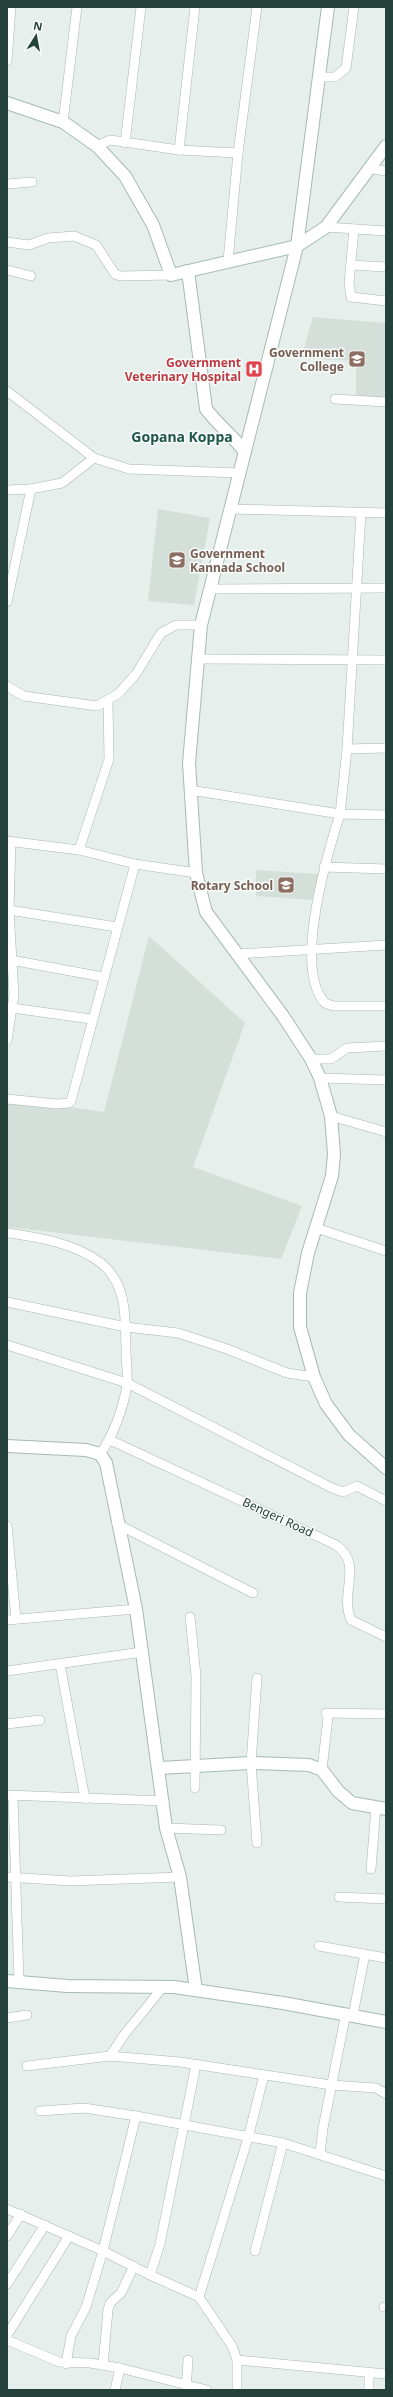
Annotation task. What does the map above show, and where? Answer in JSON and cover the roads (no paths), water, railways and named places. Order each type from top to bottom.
[{"type":"street","points":[[7,60],[11,7]]},
{"type":"street","points":[[63,122],[77,7]]},
{"type":"street","points":[[125,143],[141,7]]},
{"type":"street","points":[[179,150],[195,7]]},
{"type":"street","points":[[228,261],[238,153],[257,7]]},
{"type":"street","points":[[328,7],[298,246],[239,473],[212,589],[201,625],[189,763],[190,790],[196,873],[206,912],[283,1016],[311,1060],[320,1078],[331,1116],[333,1166],[302,1277],[300,1327],[314,1377],[326,1404],[349,1435],[384,1463]]},
{"type":"street","points":[[320,78],[335,77],[346,68],[354,7]]},
{"type":"street","points":[[7,104],[63,122],[97,146],[125,176],[153,225],[171,275]]},
{"type":"street","points":[[97,146],[110,140],[179,150],[238,153]]},
{"type":"street","points":[[7,242],[29,245],[48,238],[74,236],[96,245],[115,274],[120,276],[171,275],[298,246],[326,226],[386,146]]},
{"type":"street","points":[[368,168],[386,171]]},
{"type":"street","points":[[7,184],[32,182]]},
{"type":"street","points":[[326,226],[386,231]]},
{"type":"street","points":[[354,229],[349,283],[351,297],[386,301]]},
{"type":"street","points":[[351,265],[386,267]]},
{"type":"street","points":[[7,270],[31,276]]},
{"type":"street","points":[[188,272],[206,409],[245,452]]},
{"type":"street","points":[[7,391],[94,458],[129,469],[239,473]]},
{"type":"street","points":[[335,399],[386,402]]},
{"type":"street","points":[[7,490],[31,490],[62,483],[94,458]]},
{"type":"street","points":[[7,602],[10,570],[31,490]]},
{"type":"street","points":[[231,509],[386,513]]},
{"type":"street","points":[[360,513],[347,749],[340,814],[324,867],[310,958],[315,988],[324,1003],[333,1006],[386,1006]]},
{"type":"street","points":[[212,589],[386,588]]},
{"type":"street","points":[[7,686],[24,696],[47,701],[97,706],[108,701],[136,674],[161,634],[176,625],[201,625]]},
{"type":"street","points":[[198,659],[386,660]]},
{"type":"street","points":[[79,850],[109,759],[108,701]]},
{"type":"street","points":[[347,749],[386,748]]},
{"type":"street","points":[[190,790],[340,814],[386,815]]},
{"type":"street","points":[[7,1040],[12,1008],[9,910],[9,842],[79,850],[135,864],[196,873]]},
{"type":"street","points":[[7,1099],[57,1104],[69,1103],[75,1088],[103,977],[135,864]]},
{"type":"street","points":[[324,867],[386,869]]},
{"type":"street","points":[[9,910],[117,926]]},
{"type":"street","points":[[237,954],[386,945]]},
{"type":"street","points":[[11,960],[103,977]]},
{"type":"street","points":[[12,1008],[92,1019]]},
{"type":"street","points":[[311,1060],[331,1059],[348,1048],[386,1046]]},
{"type":"street","points":[[320,1078],[386,1080]]},
{"type":"street","points":[[331,1116],[386,1132]]},
{"type":"street","points":[[316,1228],[386,1251]]},
{"type":"street","points":[[9,1233],[57,1242],[91,1257],[110,1273],[119,1288],[125,1305],[127,1383],[110,1440],[100,1454]]},
{"type":"street","points":[[7,1302],[126,1328],[178,1333],[227,1349],[287,1373],[314,1377]]},
{"type":"street","points":[[7,1345],[127,1383],[332,1488],[343,1492],[357,1486],[386,1502]]},
{"type":"street","name":"Bengeri Road","points":[[110,1440],[336,1545],[349,1558],[350,1566],[347,1602],[351,1620],[386,1636]]},
{"type":"street","points":[[7,1446],[86,1450],[100,1454],[106,1463],[117,1524],[136,1609],[164,1801],[166,1828],[180,1877],[196,1990]]},
{"type":"street","points":[[117,1524],[254,1593]]},
{"type":"street","points":[[7,1526],[11,1619],[136,1609]]},
{"type":"street","points":[[190,1617],[196,1676],[197,1766],[195,1788]]},
{"type":"street","points":[[7,1671],[142,1652]]},
{"type":"street","points":[[60,1664],[85,1798]]},
{"type":"street","points":[[257,1678],[251,1763],[257,1843]]},
{"type":"street","points":[[322,1770],[327,1715],[386,1714]]},
{"type":"street","points":[[7,1724],[40,1720]]},
{"type":"street","points":[[159,1768],[251,1763],[301,1764],[322,1770],[338,1791],[352,1803],[381,1808],[371,1869]]},
{"type":"street","points":[[164,1801],[10,1796],[10,1877],[13,1981],[67,1986],[163,1987],[196,1990],[350,2014],[386,2022]]},
{"type":"street","points":[[166,1828],[221,1830]]},
{"type":"street","points":[[10,1877],[70,1881],[180,1877]]},
{"type":"street","points":[[339,1897],[386,1899]]},
{"type":"street","points":[[319,1946],[386,1958]]},
{"type":"street","points":[[320,2153],[331,2085],[365,1954]]},
{"type":"street","points":[[110,2056],[163,1987]]},
{"type":"street","points":[[7,2018],[27,2014]]},
{"type":"street","points":[[27,2066],[110,2056],[196,2064],[264,2076],[331,2085],[376,2088],[386,2094]]},
{"type":"street","points":[[150,2275],[160,2244],[182,2126],[196,2064]]},
{"type":"street","points":[[199,2297],[248,2138],[264,2076]]},
{"type":"street","points":[[40,2111],[84,2108],[283,2143],[320,2153],[386,2176]]},
{"type":"street","points":[[66,2364],[70,2336],[86,2307],[103,2251],[136,2116]]},
{"type":"street","points":[[255,2251],[283,2143]]},
{"type":"street","points":[[7,2209],[103,2251],[150,2275],[199,2297],[218,2323],[232,2346],[237,2360],[237,2390]]},
{"type":"street","points":[[7,2236],[21,2214]]},
{"type":"street","points":[[7,2284],[45,2225]]},
{"type":"street","points":[[7,2335],[69,2236]]},
{"type":"street","points":[[103,2365],[108,2310],[110,2303],[121,2293],[134,2266]]},
{"type":"street","points":[[7,2340],[66,2364],[103,2365],[120,2368],[186,2387],[207,2390]]},
{"type":"street","points":[[186,2387],[188,2360]]},
{"type":"street","points":[[237,2360],[386,2374]]},
{"type":"street","points":[[115,2390],[120,2368]]},
{"type":"street","points":[[369,2373],[369,2390]]},
{"type":"place","name":"Government College","points":[[357,359]]},
{"type":"place","name":"Government Veterinary Hospital","points":[[254,369]]},
{"type":"place","name":"Government Kannada School","points":[[177,560]]},
{"type":"place","name":"Rotary School","points":[[286,885]]},
{"type":"district","name":"Gopana Koppa","points":[[182,436]]}]
